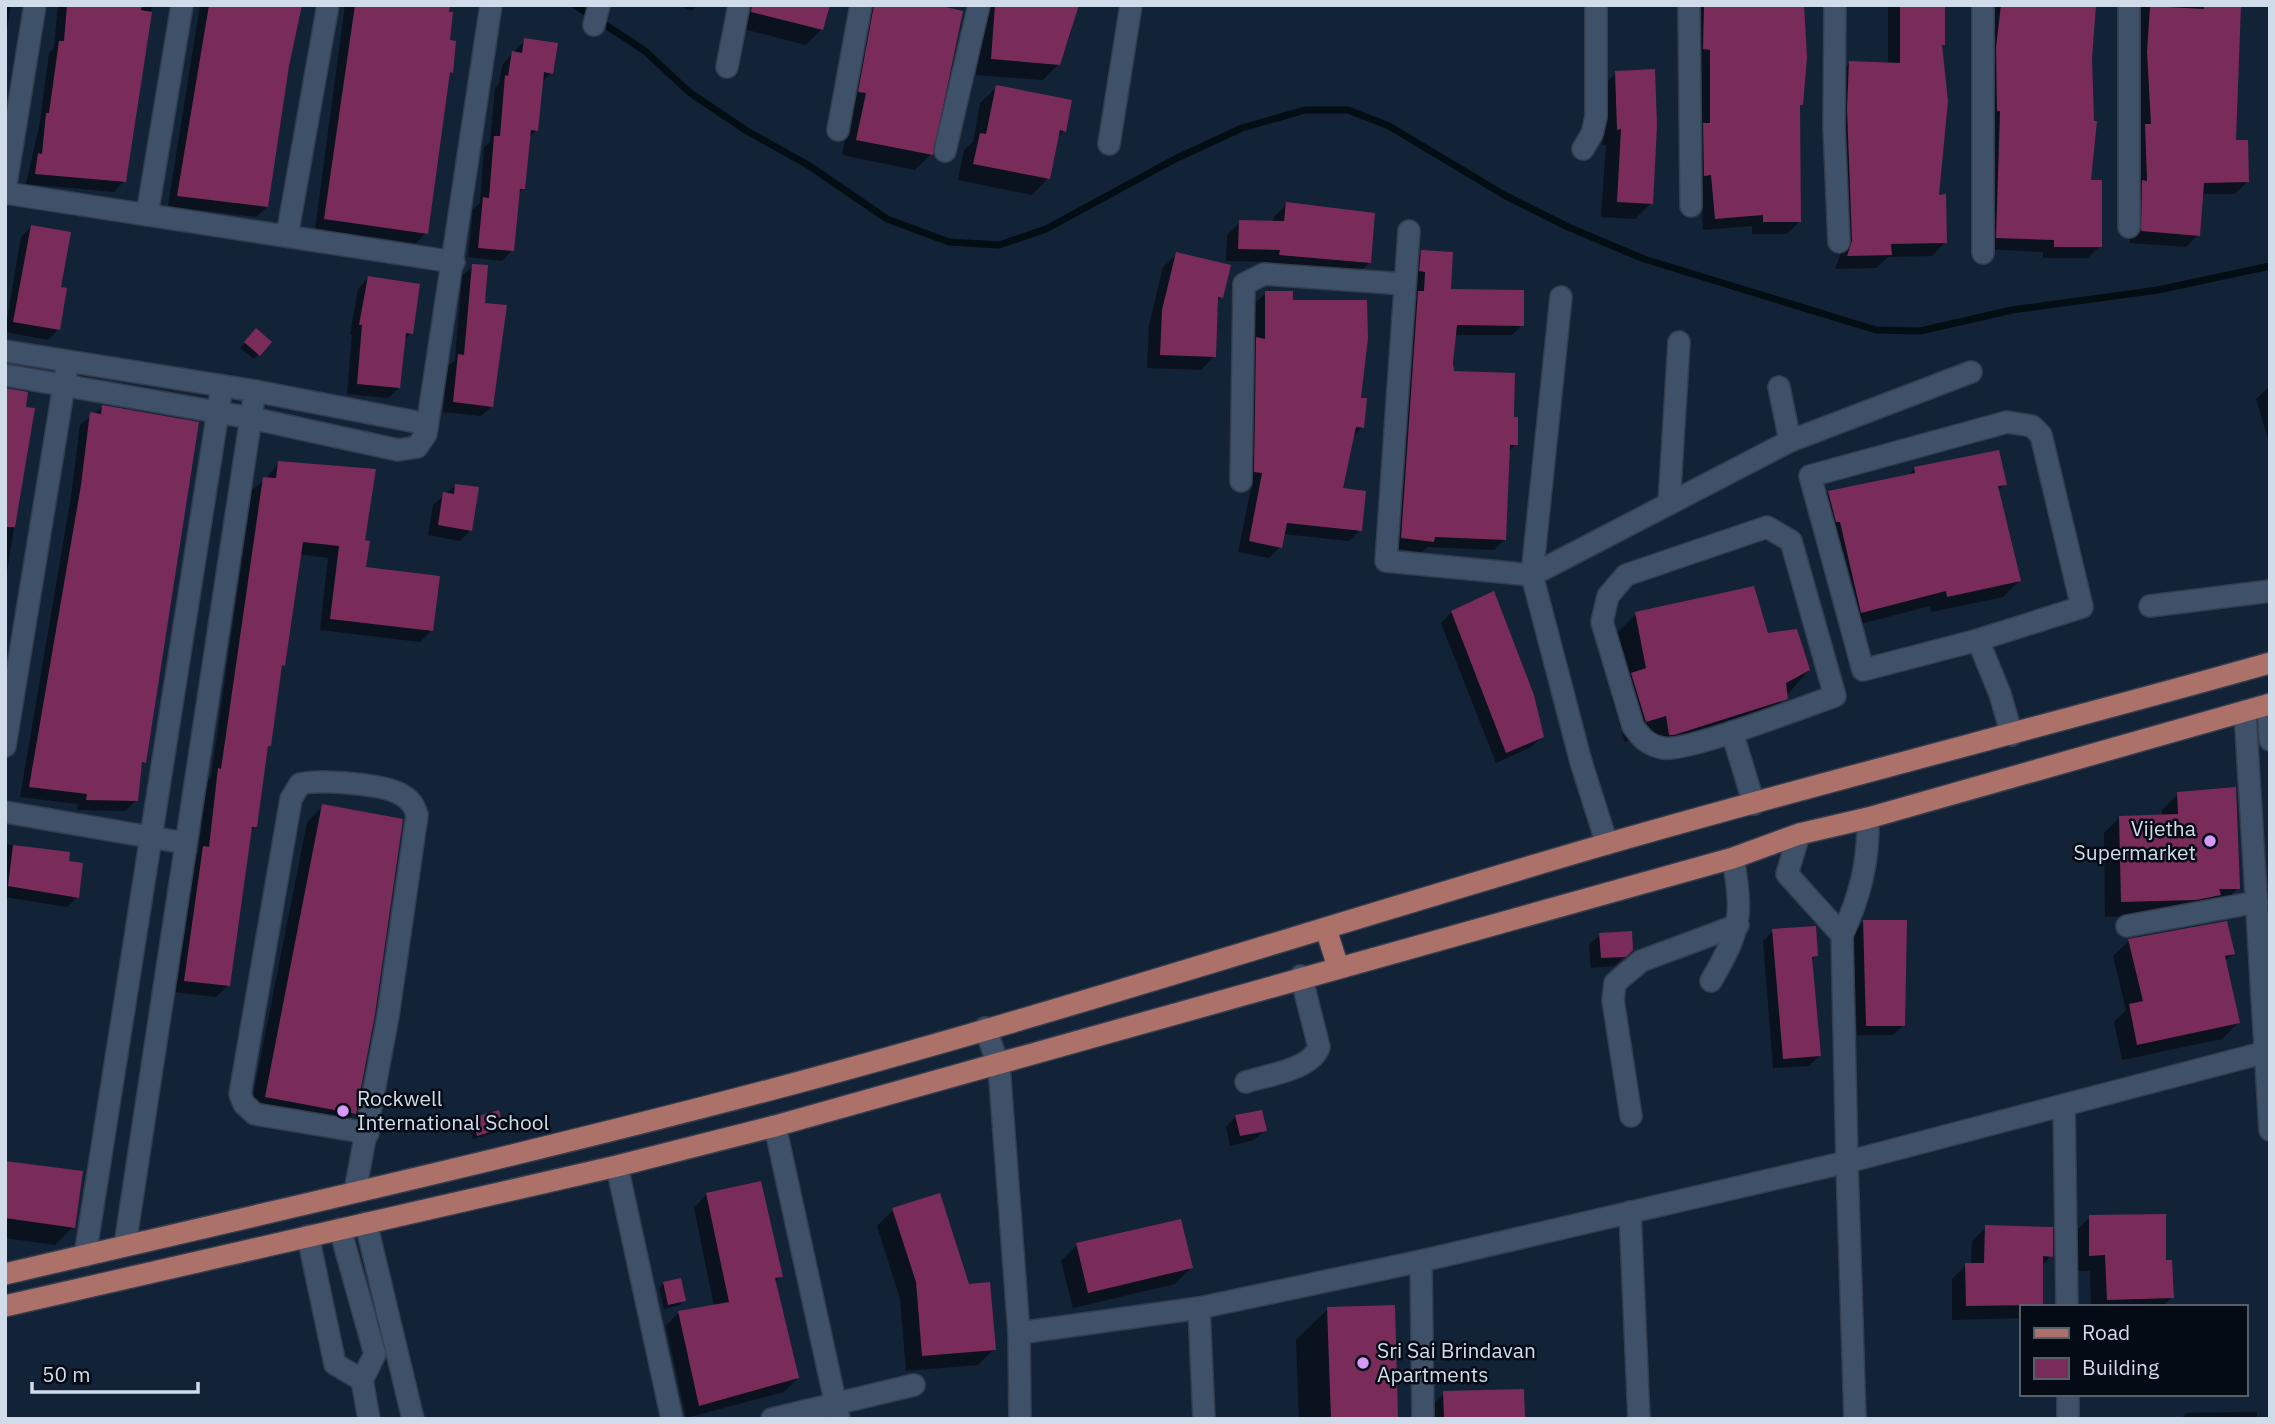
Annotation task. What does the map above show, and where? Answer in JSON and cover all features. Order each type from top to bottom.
[{"type":"main road","points":[[5,1274],[766,1091],[1326,929],[1607,844],[1857,773],[2012,735],[2270,663]]},
{"type":"main road","points":[[5,1306],[618,1166],[775,1126],[999,1066],[1301,976],[1733,858],[1799,834],[1868,818],[2269,704]]},
{"type":"main road","points":[[1326,929],[1338,967]]},
{"type":"street","points":[[36,5],[5,191],[454,262]]},
{"type":"street","points":[[147,215],[182,5]]},
{"type":"street","points":[[287,236],[328,5]]},
{"type":"street","points":[[5,375],[251,418],[398,450],[411,450],[422,443],[454,262],[491,5]]},
{"type":"street","points":[[727,67],[739,5]]},
{"type":"street","points":[[838,130],[861,5]]},
{"type":"street","points":[[945,151],[979,5]]},
{"type":"street","points":[[1108,144],[1130,5]]},
{"type":"street","points":[[1583,149],[1592,134],[1596,117],[1596,5]]},
{"type":"street","points":[[1689,5],[1691,206]]},
{"type":"street","points":[[1835,5],[1833,127],[1839,242]]},
{"type":"street","points":[[1983,5],[1983,253]]},
{"type":"street","points":[[2129,5],[2129,227]]},
{"type":"street","points":[[1409,231],[1386,561],[1532,575],[1790,442],[1971,372]]},
{"type":"street","points":[[1241,481],[1244,284],[1264,274],[1405,284]]},
{"type":"street","points":[[1561,297],[1532,575],[1581,762],[1607,844]]},
{"type":"street","points":[[1669,504],[1679,342]]},
{"type":"street","points":[[5,351],[255,391],[427,424]]},
{"type":"street","points":[[5,746],[68,361]]},
{"type":"street","points":[[85,1256],[222,386]]},
{"type":"street","points":[[1779,387],[1790,442]]},
{"type":"street","points":[[125,1245],[158,1010],[255,391]]},
{"type":"street","points":[[2007,422],[2032,426],[2041,435],[2082,607],[1978,640],[1863,670],[1810,476],[2007,422]]},
{"type":"street","points":[[1767,527],[1791,541],[1835,695],[1732,732],[1665,749],[1643,740],[1633,726],[1602,622],[1608,596],[1626,575],[1767,527]]},
{"type":"street","points":[[2150,606],[2270,591]]},
{"type":"street","points":[[1978,640],[2012,735]]},
{"type":"street","points":[[2269,704],[2270,740]]},
{"type":"street","points":[[2245,711],[2260,789],[2257,902],[2268,1052],[2270,1130]]},
{"type":"street","points":[[1732,732],[1754,804]]},
{"type":"street","points":[[355,1191],[368,1133],[418,815],[412,803],[398,792],[314,780],[300,784],[291,799],[240,1094],[244,1104],[255,1114],[368,1133]]},
{"type":"street","points":[[5,812],[184,843]]},
{"type":"street","points":[[1855,1419],[1842,935],[1857,905],[1865,871],[1868,818]]},
{"type":"street","points":[[1799,834],[1787,874],[1842,935]]},
{"type":"street","points":[[1711,981],[1738,925],[1740,902],[1733,858]]},
{"type":"street","points":[[2127,926],[2257,902]]},
{"type":"street","points":[[1631,1116],[1613,1000],[1615,983],[1641,961],[1738,925]]},
{"type":"street","points":[[1245,1082],[1306,1063],[1316,1056],[1319,1047],[1301,976]]},
{"type":"street","points":[[125,1004],[158,1010]]},
{"type":"street","points":[[985,1028],[999,1066],[1018,1333],[1020,1419]]},
{"type":"street","points":[[1018,1333],[1199,1308],[1422,1261],[1847,1161],[2268,1052]]},
{"type":"street","points":[[2064,1105],[2067,1305]]},
{"type":"street","points":[[775,1126],[837,1411]]},
{"type":"street","points":[[618,1166],[673,1419]]},
{"type":"street","points":[[1630,1212],[1639,1419]]},
{"type":"street","points":[[366,1223],[413,1419]]},
{"type":"street","points":[[340,1229],[375,1354],[362,1380],[369,1419]]},
{"type":"street","points":[[308,1236],[335,1364],[362,1380]]},
{"type":"street","points":[[1422,1261],[1423,1419]]},
{"type":"street","points":[[1199,1308],[1204,1419]]},
{"type":"street","points":[[772,1419],[837,1411],[914,1385]]},
{"type":"street","points":[[2068,1396],[2068,1419]]},
{"type":"building","points":[[67,5],[142,5],[141,10],[152,12],[126,182],[35,174],[38,153],[42,154],[46,113],[49,113],[59,41],[64,41]]},
{"type":"building","points":[[209,5],[302,5],[289,66],[268,207],[177,196]]},
{"type":"building","points":[[355,5],[450,5],[449,12],[453,12],[450,40],[456,41],[453,73],[450,72],[428,234],[324,219]]},
{"type":"building","points":[[752,5],[830,5],[823,30],[751,12]]},
{"type":"building","points":[[874,5],[937,5],[963,11],[933,155],[856,140],[866,93],[858,92]]},
{"type":"building","points":[[995,5],[1079,5],[1060,65],[991,59]]},
{"type":"building","points":[[1704,5],[1804,5],[1807,57],[1803,105],[1800,105],[1801,222],[1763,222],[1763,215],[1715,219],[1711,175],[1704,176],[1703,123],[1710,123],[1710,50],[1703,49]]},
{"type":"building","points":[[1900,5],[1945,5],[1945,45],[1942,45],[1948,101],[1939,195],[1946,194],[1947,243],[1891,244],[1892,255],[1847,256],[1852,241],[1847,109],[1849,61],[1900,63]]},
{"type":"building","points":[[2001,5],[2096,5],[2092,58],[2094,121],[2097,121],[2091,180],[2102,180],[2102,247],[2054,247],[2054,240],[1996,238],[2000,111],[1997,111],[1996,47]]},
{"type":"building","points":[[2204,5],[2241,5],[2236,140],[2248,140],[2249,182],[2204,183],[2200,236],[2141,231],[2142,180],[2147,181],[2145,124],[2151,124],[2147,52],[2150,6],[2204,9]]},
{"type":"building","points":[[524,38],[558,43],[553,74],[544,72],[538,131],[531,130],[525,189],[520,189],[514,251],[478,248],[483,197],[489,198],[494,136],[500,136],[505,75],[508,76],[512,51],[522,53]]},
{"type":"building","points":[[1655,69],[1657,126],[1653,204],[1617,202],[1621,129],[1617,130],[1615,71]]},
{"type":"building","points":[[996,85],[1072,100],[1066,132],[1060,130],[1050,179],[973,164],[980,133],[986,134]]},
{"type":"building","points":[[1286,202],[1375,213],[1371,263],[1279,255],[1280,250],[1238,249],[1239,220],[1284,221]]},
{"type":"building","points":[[31,225],[71,232],[61,287],[67,288],[60,330],[13,322]]},
{"type":"building","points":[[1421,250],[1453,252],[1451,289],[1524,290],[1524,326],[1457,325],[1453,363],[1454,371],[1515,373],[1514,417],[1518,417],[1518,445],[1510,445],[1506,540],[1435,537],[1434,542],[1401,538],[1418,291],[1424,291],[1425,272],[1419,271]]},
{"type":"building","points":[[1176,252],[1231,265],[1223,298],[1218,297],[1216,357],[1160,355],[1162,310]]},
{"type":"building","points":[[472,264],[488,265],[485,303],[507,305],[493,407],[453,402],[458,354],[464,355]]},
{"type":"building","points":[[368,276],[420,284],[413,334],[406,333],[400,388],[357,384],[362,325],[359,325]]},
{"type":"building","points":[[1265,291],[1293,291],[1293,300],[1367,300],[1368,338],[1361,398],[1367,398],[1364,428],[1356,427],[1343,488],[1366,491],[1362,531],[1287,523],[1282,548],[1249,541],[1262,473],[1254,472],[1256,337],[1265,339]]},
{"type":"building","points":[[256,328],[272,342],[260,356],[244,342]]},
{"type":"building","points":[[5,388],[28,392],[26,407],[35,408],[15,527],[5,527]]},
{"type":"building","points":[[102,405],[199,422],[146,763],[142,762],[138,801],[86,800],[87,794],[29,787],[81,485],[90,412],[101,414]]},
{"type":"building","points":[[1999,450],[2007,485],[1998,486],[2021,581],[1947,597],[1946,591],[1861,613],[1840,522],[1836,522],[1828,491],[1915,473],[1914,467]]},
{"type":"building","points":[[278,461],[376,469],[365,540],[370,541],[366,567],[440,576],[433,631],[330,619],[339,546],[303,542],[257,827],[252,827],[230,986],[184,981],[203,846],[209,847],[218,768],[221,769],[263,477],[276,478]]},
{"type":"building","points":[[455,484],[479,487],[472,531],[438,525],[443,492],[454,494]]},
{"type":"building","points":[[1754,586],[1768,633],[1797,629],[1810,670],[1786,683],[1788,699],[1674,735],[1669,735],[1666,716],[1646,722],[1631,673],[1646,668],[1635,612]]},
{"type":"building","points":[[1494,591],[1534,695],[1544,737],[1506,753],[1451,611]]},
{"type":"building","points":[[2236,787],[2240,889],[2219,889],[2221,895],[2196,900],[2121,902],[2119,816],[2178,814],[2177,792]]},
{"type":"building","name":"Rockwell International School","points":[[322,804],[403,819],[375,1014],[356,1114],[265,1097]]},
{"type":"building","points":[[13,845],[70,852],[69,861],[83,863],[79,898],[8,886]]},
{"type":"building","points":[[1863,920],[1907,920],[1905,1026],[1866,1026]]},
{"type":"building","points":[[2227,921],[2235,954],[2225,956],[2240,1023],[2137,1045],[2129,1004],[2143,1001],[2128,939]]},
{"type":"building","points":[[1816,926],[1818,956],[1812,957],[1821,1056],[1783,1059],[1772,929]]},
{"type":"building","points":[[1632,931],[1633,950],[1626,957],[1601,958],[1599,933]]},
{"type":"building","points":[[499,1110],[504,1128],[477,1136],[472,1118]]},
{"type":"building","points":[[1262,1110],[1267,1131],[1240,1136],[1235,1115]]},
{"type":"building","points":[[5,1161],[83,1171],[75,1228],[5,1218]]},
{"type":"building","points":[[761,1181],[783,1277],[775,1278],[799,1378],[699,1406],[678,1311],[729,1302],[706,1193]]},
{"type":"building","points":[[940,1193],[969,1284],[990,1282],[996,1350],[922,1356],[916,1282],[892,1208]]},
{"type":"building","points":[[2166,1214],[2166,1260],[2172,1260],[2174,1298],[2107,1300],[2105,1255],[2089,1256],[2089,1215]]},
{"type":"building","points":[[1181,1219],[1193,1268],[1088,1293],[1076,1243]]},
{"type":"building","points":[[1985,1225],[2053,1227],[2053,1257],[2043,1256],[2043,1305],[1966,1306],[1965,1263],[1984,1263]]},
{"type":"building","points":[[681,1278],[686,1301],[668,1305],[663,1282]]},
{"type":"building","name":"Sri Sai Brindavan Apartments","points":[[1395,1305],[1398,1419],[1331,1419],[1327,1307]]},
{"type":"building","points":[[1524,1389],[1525,1419],[1444,1419],[1443,1391]]},
{"type":"waterway","points":[[575,5],[645,51],[689,92],[747,131],[808,165],[887,219],[949,242],[999,245],[1046,229],[1175,159],[1242,128],[1305,110],[1348,110],[1389,126],[1506,196],[1568,227],[1644,259],[1876,330],[1920,331],[2012,310],[2158,290],[2270,266]]},
{"type":"place","name":"Vijetha Supermarket","points":[[2210,841]]},
{"type":"place","name":"Rockwell International School","points":[[343,1111]]},
{"type":"place","name":"Sri Sai Brindavan Apartments","points":[[1363,1363]]}]
